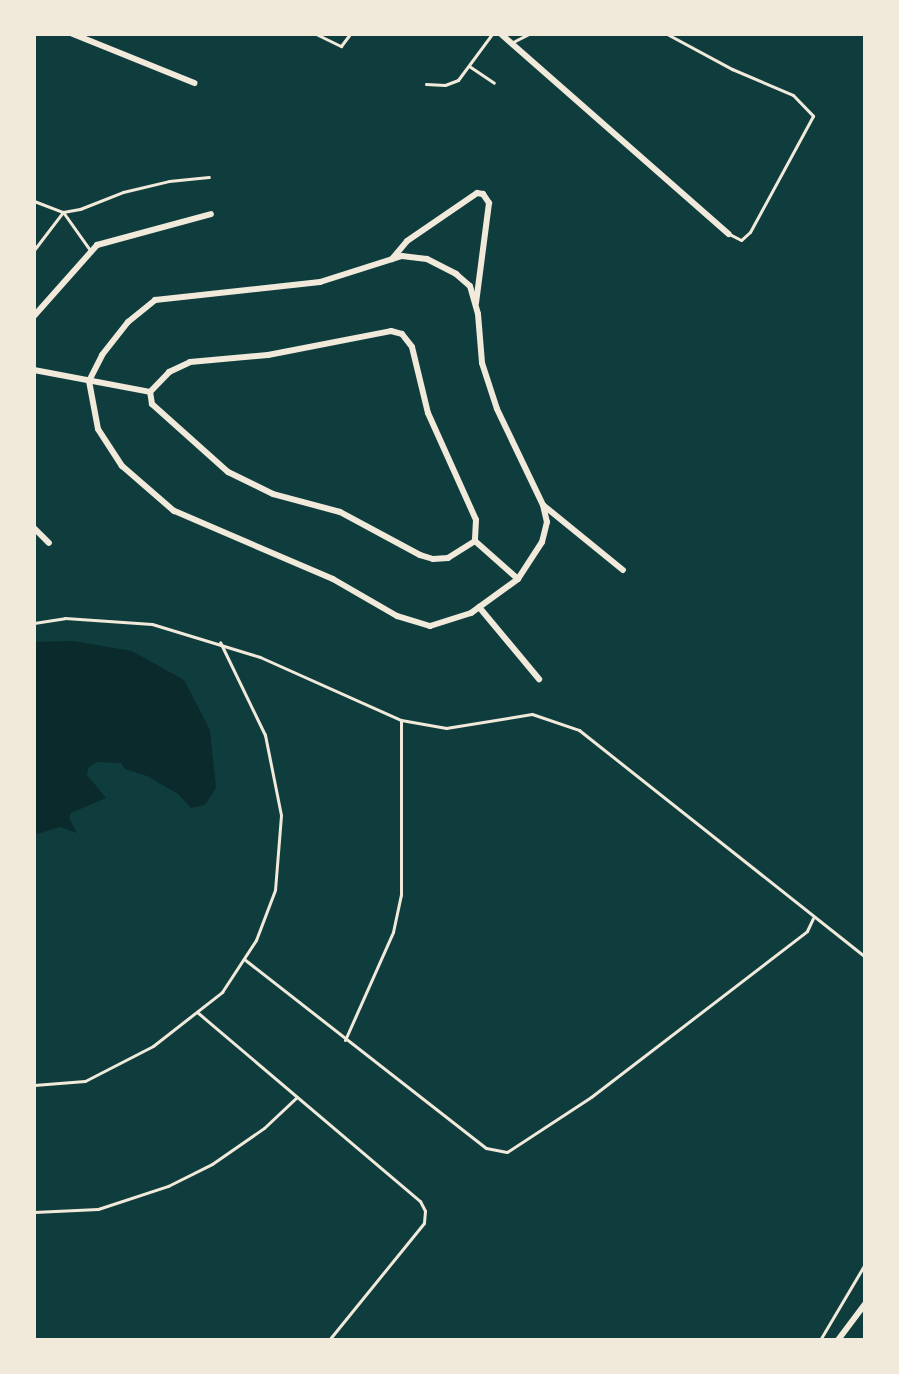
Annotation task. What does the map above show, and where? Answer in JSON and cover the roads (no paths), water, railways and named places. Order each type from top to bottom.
[{"type":"street","points":[[73,34],[194,83]]},
{"type":"street","points":[[501,34],[729,234]]},
{"type":"street","points":[[392,259],[407,241],[477,193],[483,194],[489,203],[476,307]]},
{"type":"street","points":[[34,316],[90,250],[130,234],[211,214]]},
{"type":"street","points":[[402,256],[427,259],[456,274],[470,286],[476,307],[482,363],[497,409],[543,505],[547,522],[542,542],[518,579],[479,607],[430,626],[397,616],[333,579],[174,511],[122,466],[114,454],[98,429],[89,381],[102,355],[128,322],[155,300],[320,282],[392,259],[402,256]]},
{"type":"street","points":[[150,392],[169,372],[190,362],[268,355],[376,333],[402,334],[412,347],[428,413],[476,520],[475,541]]},
{"type":"street","points":[[34,370],[150,392]]},
{"type":"street","points":[[150,392],[152,404],[162,416],[228,472],[273,494],[340,512],[381,537],[433,559],[448,558],[475,541]]},
{"type":"street","points":[[543,505],[623,570]]},
{"type":"street","points":[[34,528],[49,543]]},
{"type":"street","points":[[475,541],[518,579]]},
{"type":"street","points":[[479,607],[539,679]]},
{"type":"street","points":[[838,1340],[865,1304]]},
{"type":"lane","points":[[316,34],[341,46],[350,34]]},
{"type":"lane","points":[[426,84],[445,85],[458,80],[492,34]]},
{"type":"lane","points":[[511,43],[529,34]]},
{"type":"lane","points":[[667,34],[732,69],[793,95],[813,116],[750,232],[741,240],[729,234]]},
{"type":"lane","points":[[469,66],[494,83]]},
{"type":"lane","points":[[34,250],[63,212],[169,181],[209,177]]},
{"type":"lane","points":[[34,201],[63,212],[90,250]]},
{"type":"lane","points":[[34,623],[65,618],[152,624],[220,642],[401,720],[446,728],[532,714],[579,730],[865,957]]},
{"type":"lane","points":[[34,1085],[85,1081],[153,1046],[222,992],[256,940],[275,890],[281,815],[265,735],[220,642]]},
{"type":"lane","points":[[345,1040],[393,932],[401,895],[401,720]]},
{"type":"lane","points":[[244,959],[486,1148],[507,1152],[604,1088],[807,931],[813,917]]},
{"type":"lane","points":[[197,1012],[420,1201],[425,1211],[424,1223],[329,1340]]},
{"type":"lane","points":[[34,1212],[98,1209],[168,1186],[212,1164],[264,1128],[297,1097]]},
{"type":"lane","points":[[820,1340],[865,1264]]},
{"type":"water","points":[[73,641],[132,651],[184,680],[210,730],[216,788],[205,805],[191,808],[178,794],[147,776],[125,769],[121,763],[97,762],[88,768],[87,775],[106,798],[71,813],[69,818],[77,833],[60,827],[34,835],[34,642]]}]
